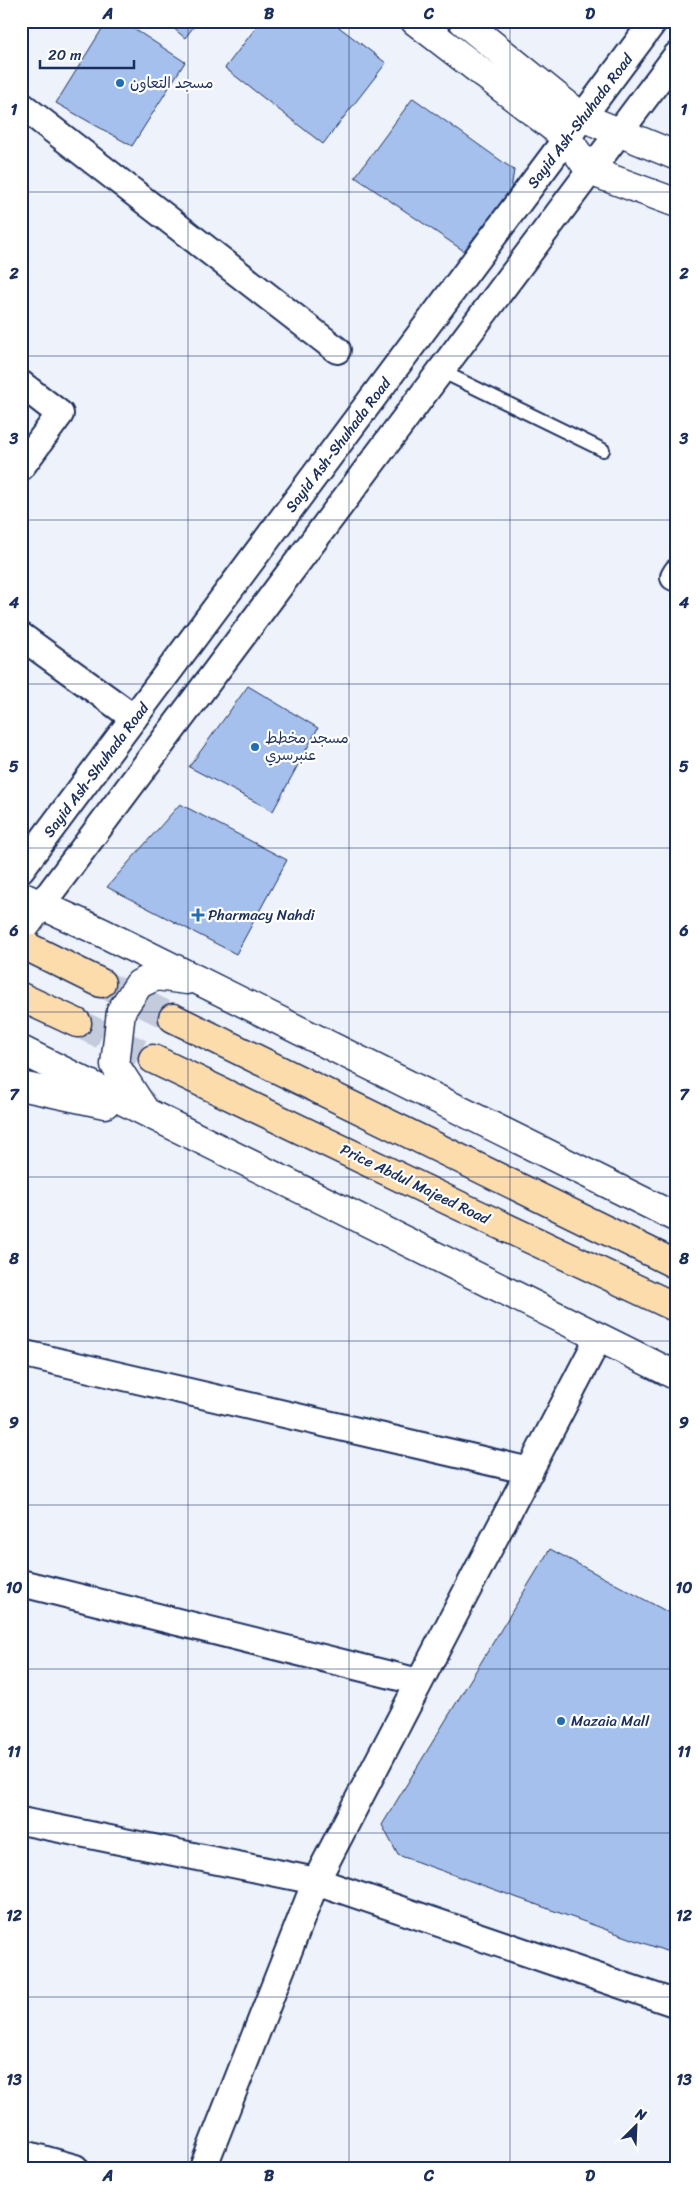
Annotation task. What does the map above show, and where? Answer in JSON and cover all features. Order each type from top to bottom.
[{"type":"main road","points":[[25,940],[101,983]]},
{"type":"main road","points":[[21,997],[77,1023]]},
{"type":"main road","points":[[173,1018],[677,1265]]},
{"type":"main road","name":"Price Abdul Majeed Road","points":[[153,1059],[677,1308]]},
{"type":"street","points":[[415,21],[574,127],[619,133],[677,156]]},
{"type":"street","points":[[463,21],[574,127],[590,171],[677,203]]},
{"type":"street","name":"Sayid Ash-Shuhada Road","points":[[21,869],[654,21]]},
{"type":"street","points":[[25,940],[37,900],[441,371],[677,55]]},
{"type":"street","points":[[21,105],[337,350]]},
{"type":"street","points":[[21,384],[60,414],[21,467]]},
{"type":"street","points":[[21,636],[134,718]]},
{"type":"street","points":[[37,900],[677,1218]]},
{"type":"street","points":[[146,1113],[115,1065],[121,1011],[139,984],[156,976],[202,982]]},
{"type":"street","points":[[21,1050],[677,1376]]},
{"type":"street","points":[[21,1086],[146,1113]]},
{"type":"street","points":[[203,2168],[316,1881],[599,1337]]},
{"type":"street","points":[[24,1358],[530,1471]]},
{"type":"street","points":[[21,1583],[420,1682]]},
{"type":"street","points":[[21,1821],[316,1881],[677,2004]]},
{"type":"street","points":[[21,2153],[75,2168]]},
{"type":"lane","points":[[441,371],[604,450]]},
{"type":"building","name":"مسجد التعاون","points":[[107,21],[122,21],[185,62],[132,146],[56,103]]},
{"type":"building","points":[[165,21],[198,21],[185,38]]},
{"type":"building","points":[[261,21],[331,21],[386,63],[323,144],[225,68]]},
{"type":"building","points":[[413,98],[514,170],[511,189],[464,251],[355,177]]},
{"type":"building","name":"مسجد مخطط عنبرسري","points":[[248,686],[318,728],[273,811],[189,767]]},
{"type":"building","points":[[180,804],[287,860],[236,954],[107,887]]},
{"type":"building","name":"Mazaia Mall","points":[[550,1549],[677,1617],[677,1955],[398,1855],[382,1825]]},
{"type":"tunnel","points":[[101,983],[173,1018]]},
{"type":"tunnel","points":[[77,1023],[153,1059]]},
{"type":"place","name":"مسجد التعاون","points":[[120,83]]},
{"type":"place","name":"مسجد مخطط عنبرسري","points":[[255,747]]},
{"type":"place","name":"Pharmacy Nahdi","points":[[198,915]]},
{"type":"place","name":"Mazaia Mall","points":[[561,1721]]}]
